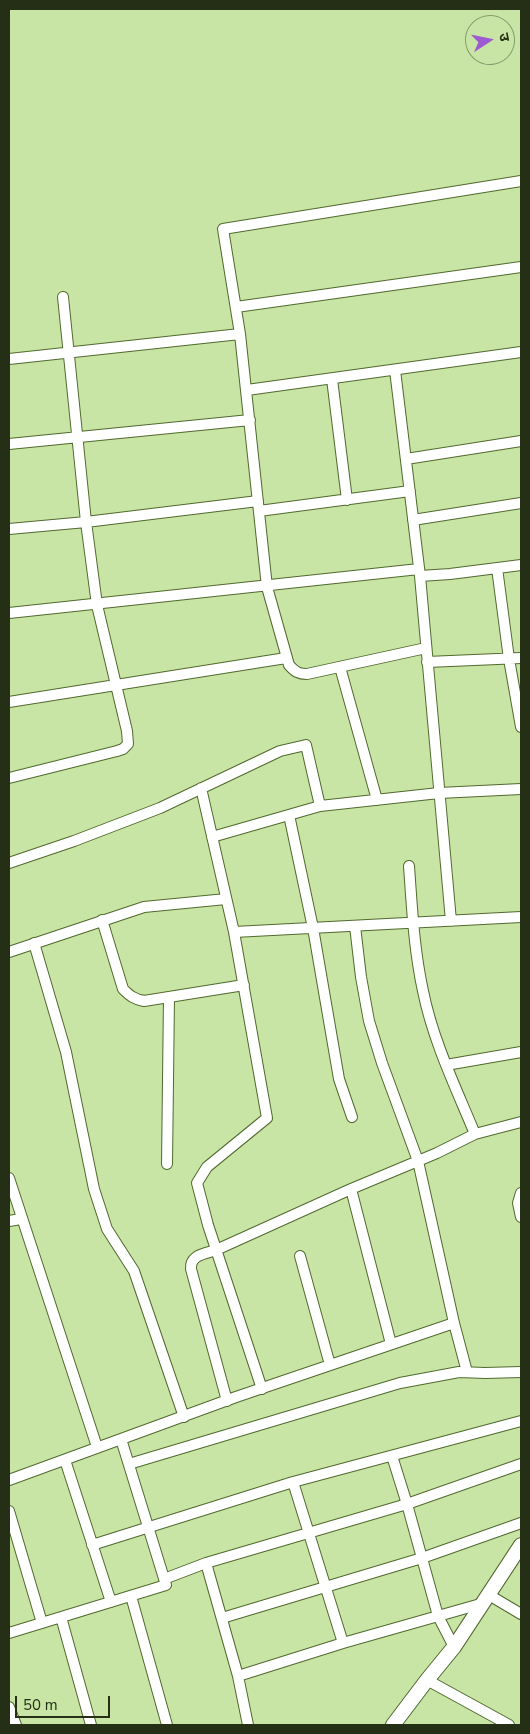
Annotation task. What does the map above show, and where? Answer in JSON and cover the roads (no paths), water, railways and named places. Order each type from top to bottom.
[{"type":"street","points":[[426,648],[300,674],[289,665],[267,586],[247,390],[223,229],[521,181]]},
{"type":"street","points":[[236,307],[521,267]]},
{"type":"street","points":[[9,778],[117,751],[126,746],[128,739],[97,605],[86,522],[63,297]]},
{"type":"street","points":[[9,359],[240,334]]},
{"type":"street","points":[[247,390],[521,352]]},
{"type":"street","points":[[395,370],[419,573],[451,921]]},
{"type":"street","points":[[332,379],[347,500]]},
{"type":"street","points":[[9,444],[250,420]]},
{"type":"street","points":[[406,458],[521,442]]},
{"type":"street","points":[[9,529],[259,506],[347,500],[410,491]]},
{"type":"street","points":[[413,520],[521,503]]},
{"type":"street","points":[[9,613],[267,586],[419,573],[450,574],[521,565]]},
{"type":"street","points":[[497,568],[509,659],[521,727]]},
{"type":"street","points":[[9,702],[286,658]]},
{"type":"street","points":[[427,662],[521,658]]},
{"type":"street","points":[[340,667],[377,800]]},
{"type":"street","points":[[9,863],[83,838],[160,808],[280,751],[306,745],[320,806]]},
{"type":"street","points":[[201,788],[234,932],[268,1118],[207,1167],[197,1183],[216,1250],[262,1389]]},
{"type":"street","points":[[212,837],[320,806],[438,793],[521,789]]},
{"type":"street","points":[[289,814],[313,928],[339,1079],[352,1117]]},
{"type":"street","points":[[409,866],[412,923],[423,992],[446,1064],[475,1134]]},
{"type":"street","points":[[9,952],[144,907],[226,900]]},
{"type":"street","points":[[234,932],[521,917]]},
{"type":"street","points":[[102,920],[123,989],[136,1000],[144,1001],[244,985]]},
{"type":"street","points":[[355,926],[369,1021],[382,1063],[418,1161],[454,1323],[467,1372]]},
{"type":"street","points":[[34,943],[66,1052],[94,1189],[107,1229],[134,1271],[184,1417]]},
{"type":"street","points":[[167,1164],[169,997]]},
{"type":"street","points":[[446,1064],[521,1052]]},
{"type":"street","points":[[227,1401],[190,1269],[193,1259],[418,1161],[475,1134],[521,1122]]},
{"type":"street","points":[[9,1178],[21,1220],[98,1448]]},
{"type":"street","points":[[351,1189],[391,1344]]},
{"type":"street","points":[[521,1193],[518,1203],[521,1217]]},
{"type":"street","points":[[9,1222],[21,1220]]},
{"type":"street","points":[[300,1256],[330,1365]]},
{"type":"street","points":[[9,1480],[227,1401],[454,1323]]},
{"type":"street","points":[[129,1464],[400,1383],[459,1372],[521,1372]]},
{"type":"street","points":[[92,1545],[293,1482],[521,1421]]},
{"type":"street","points":[[9,1633],[166,1585],[121,1439]]},
{"type":"street","points":[[392,1456],[438,1616],[454,1647]]},
{"type":"street","points":[[65,1460],[111,1602]]},
{"type":"street","points":[[164,1579],[308,1532],[407,1504],[521,1464]]},
{"type":"street","points":[[293,1482],[343,1643]]},
{"type":"street","points":[[9,1511],[42,1623]]},
{"type":"street","points":[[222,1618],[422,1558],[521,1523]]},
{"type":"street","points":[[393,1725],[454,1647],[521,1545]]},
{"type":"street","points":[[206,1564],[238,1676],[248,1725]]},
{"type":"street","points":[[130,1596],[166,1725]]},
{"type":"street","points":[[238,1676],[438,1616],[487,1599],[521,1614]]},
{"type":"street","points":[[61,1617],[91,1725]]},
{"type":"street","points":[[427,1680],[509,1725]]},
{"type":"street","points":[[9,1707],[16,1725]]}]
